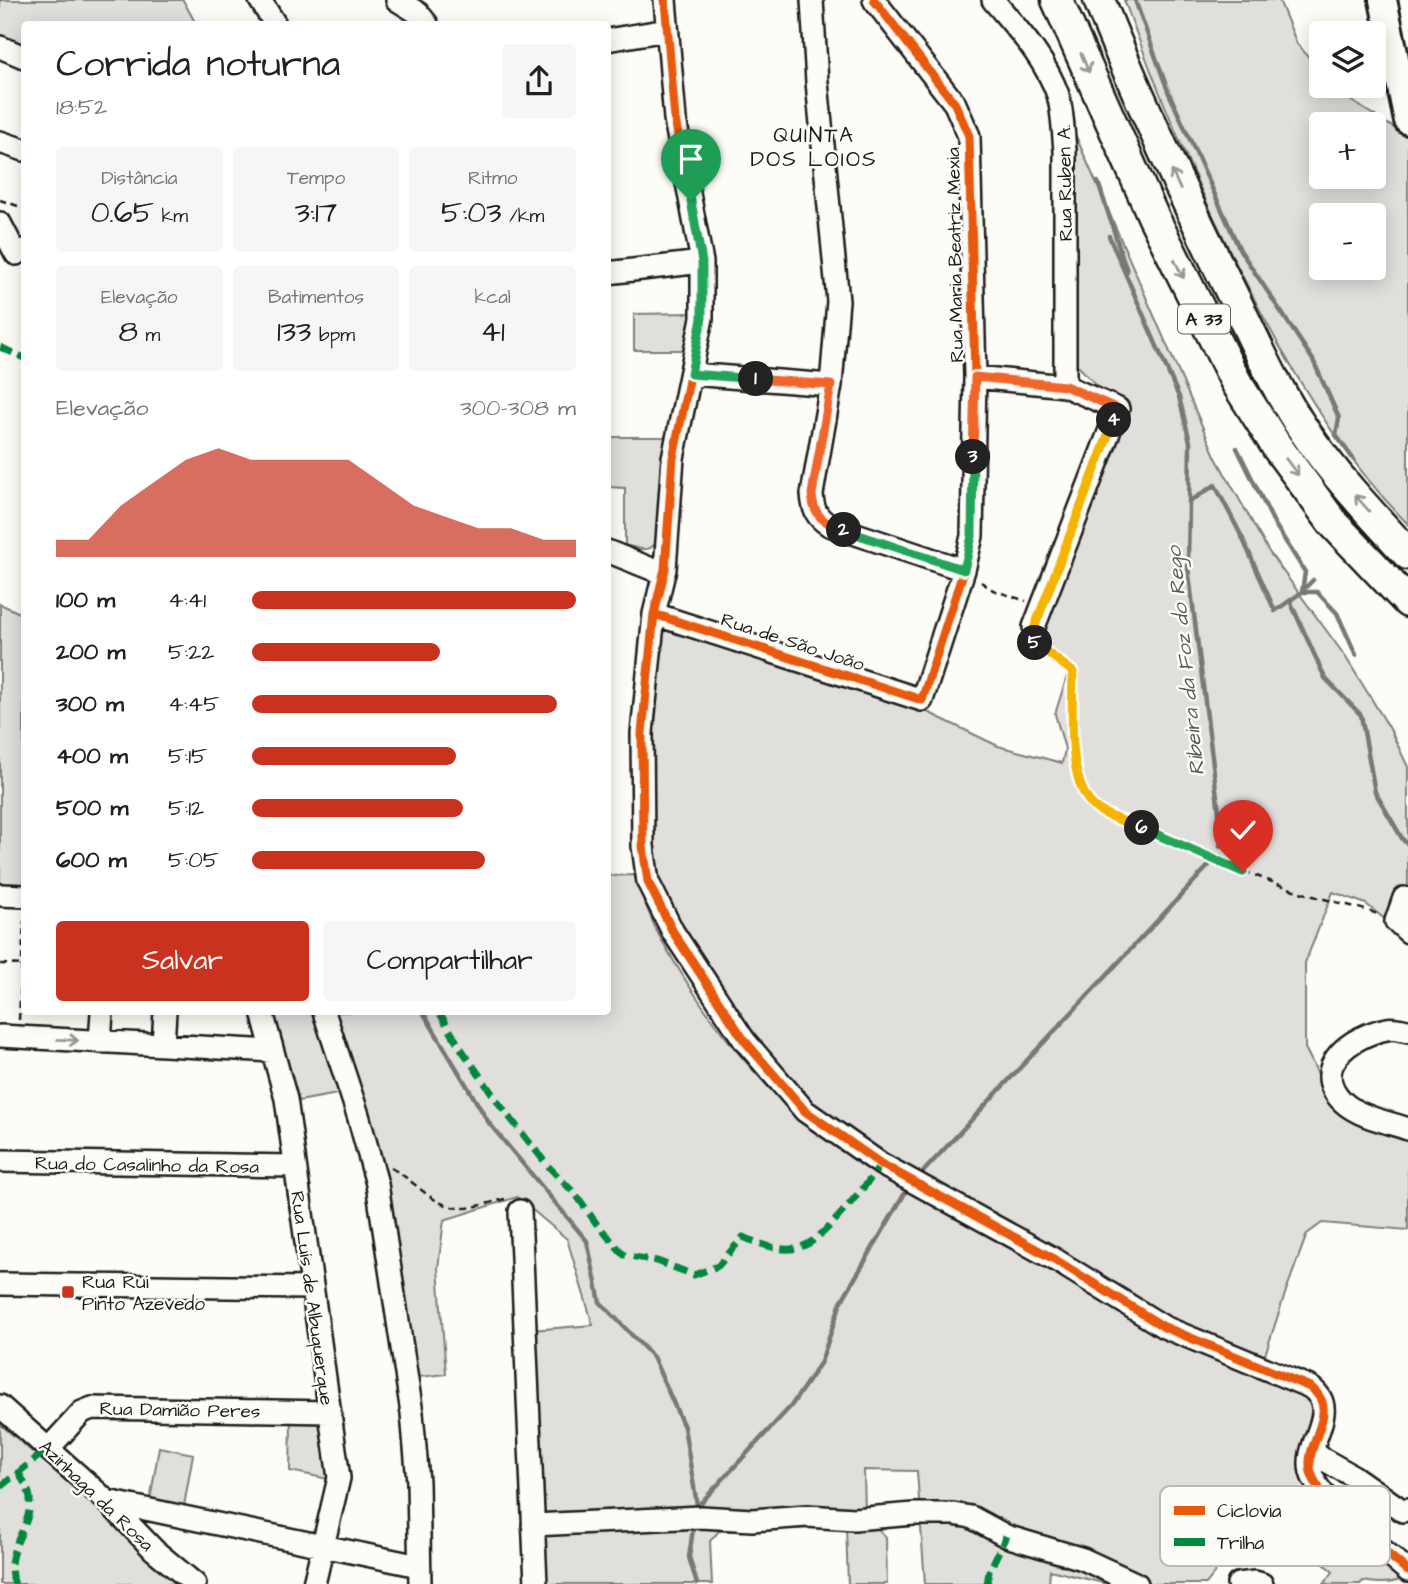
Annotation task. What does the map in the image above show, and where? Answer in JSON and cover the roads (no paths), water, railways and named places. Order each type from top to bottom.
[{"type":"highway","name":"A 33","points":[[1057,0],[1153,216],[1236,382],[1277,447],[1333,523],[1408,601]]},
{"type":"highway","name":"A 33","points":[[1099,0],[1187,204],[1304,431],[1408,554]]},
{"type":"main road","points":[[1383,0],[1408,121]]},
{"type":"street","points":[[260,0],[273,21]]},
{"type":"street","points":[[397,0],[418,13],[425,21]]},
{"type":"street","points":[[665,0],[675,119],[702,262],[702,318],[673,458],[664,574],[654,614],[642,733],[643,846],[648,882],[673,932],[744,1040],[805,1111],[880,1164],[1054,1259],[1164,1327],[1310,1387],[1321,1397],[1324,1406],[1310,1470],[1318,1486]]},
{"type":"street","points":[[812,0],[838,301],[831,385],[812,494],[813,507],[819,518],[829,525],[964,570]]},
{"type":"street","name":"Rua Maria Beatriz Mexia","points":[[874,0],[955,104],[969,136],[975,377],[972,536],[964,570],[922,700]]},
{"type":"street","name":"Rua Ruben A.","points":[[993,0],[1028,41],[1045,67],[1058,96],[1062,113],[1065,150],[1065,386]]},
{"type":"street","points":[[611,39],[667,30]]},
{"type":"street","points":[[0,47],[21,56]]},
{"type":"street","points":[[0,142],[21,149]]},
{"type":"street","points":[[0,223],[16,254],[21,252]]},
{"type":"street","points":[[611,273],[702,262]]},
{"type":"street","points":[[691,374],[831,385]]},
{"type":"street","points":[[975,377],[1065,386],[1118,409],[1034,627]]},
{"type":"street","points":[[611,553],[664,574]]},
{"type":"street","name":"Rua de São João","points":[[654,614],[922,700]]},
{"type":"street","points":[[0,895],[21,896]]},
{"type":"street","points":[[1402,926],[1404,898]]},
{"type":"street","points":[[100,1042],[102,1015]]},
{"type":"street","points":[[163,1045],[165,1015]]},
{"type":"street","name":"Rua Luís de Albuquerque","points":[[263,1015],[286,1099],[339,1478],[314,1584]]},
{"type":"street","points":[[107,1501],[323,1545],[419,1575],[418,1482],[412,1413],[377,1184],[325,1015]]},
{"type":"street","points":[[1408,1031],[1390,1028],[1371,1033],[1345,1046],[1333,1061],[1331,1070],[1337,1096],[1345,1104],[1358,1112],[1408,1129]]},
{"type":"street","points":[[9,1037],[272,1051]]},
{"type":"street","name":"Rua do Casalinho da Rosa","points":[[0,1161],[294,1166]]},
{"type":"street","points":[[520,1211],[536,1584]]},
{"type":"street","points":[[0,1284],[311,1288]]},
{"type":"street","name":"Azinhaga da Rosa","points":[[0,1406],[107,1501],[154,1550],[195,1584]]},
{"type":"street","name":"Rua Damião Peres","points":[[49,1448],[82,1412],[92,1408],[329,1412]]},
{"type":"street","points":[[1312,1453],[1367,1486]]},
{"type":"street","points":[[1390,1502],[1403,1511],[1408,1508]]},
{"type":"street","points":[[533,1525],[701,1517],[751,1520],[807,1516],[854,1519],[953,1514],[971,1517],[1006,1536],[1083,1559],[1137,1584]]},
{"type":"street","points":[[1390,1555],[1408,1571]]},
{"type":"street","points":[[1238,1584],[1262,1584]]},
{"type":"waterway","points":[[1135,0],[1168,91],[1240,250],[1313,360],[1339,418],[1336,435],[1354,460]]},
{"type":"waterway","points":[[1098,182],[1127,271]]},
{"type":"waterway","name":"Ribeira da Foz do Rego","points":[[1109,236],[1179,397],[1190,442],[1188,567],[1222,836],[1220,846]]},
{"type":"waterway","points":[[1189,502],[1215,485],[1275,611],[1302,592],[1305,572],[1274,523],[1237,448]]},
{"type":"waterway","points":[[1302,591],[1313,580]]},
{"type":"waterway","points":[[1302,592],[1317,592],[1337,613],[1356,655]]},
{"type":"waterway","points":[[1290,601],[1325,678],[1361,715],[1375,792],[1408,844]]},
{"type":"waterway","name":"Ribeira da Foz do Rego","points":[[922,1173],[1213,861]]},
{"type":"waterway","points":[[425,1015],[489,1123],[587,1241],[600,1302],[653,1357],[684,1427],[697,1505]]},
{"type":"waterway","name":"Ribeira da Foz do Rego","points":[[697,1507],[791,1406],[821,1362],[841,1302],[905,1193]]},
{"type":"waterway","name":"Ribeira da Foz do Rego","points":[[694,1522],[689,1557],[697,1584]]},
{"type":"place","name":"Rua Rui Pinto Azevedo","points":[[68,1292]]},
{"type":"district","name":"QUINTA DOS LOIOS","points":[[814,147]]}]
